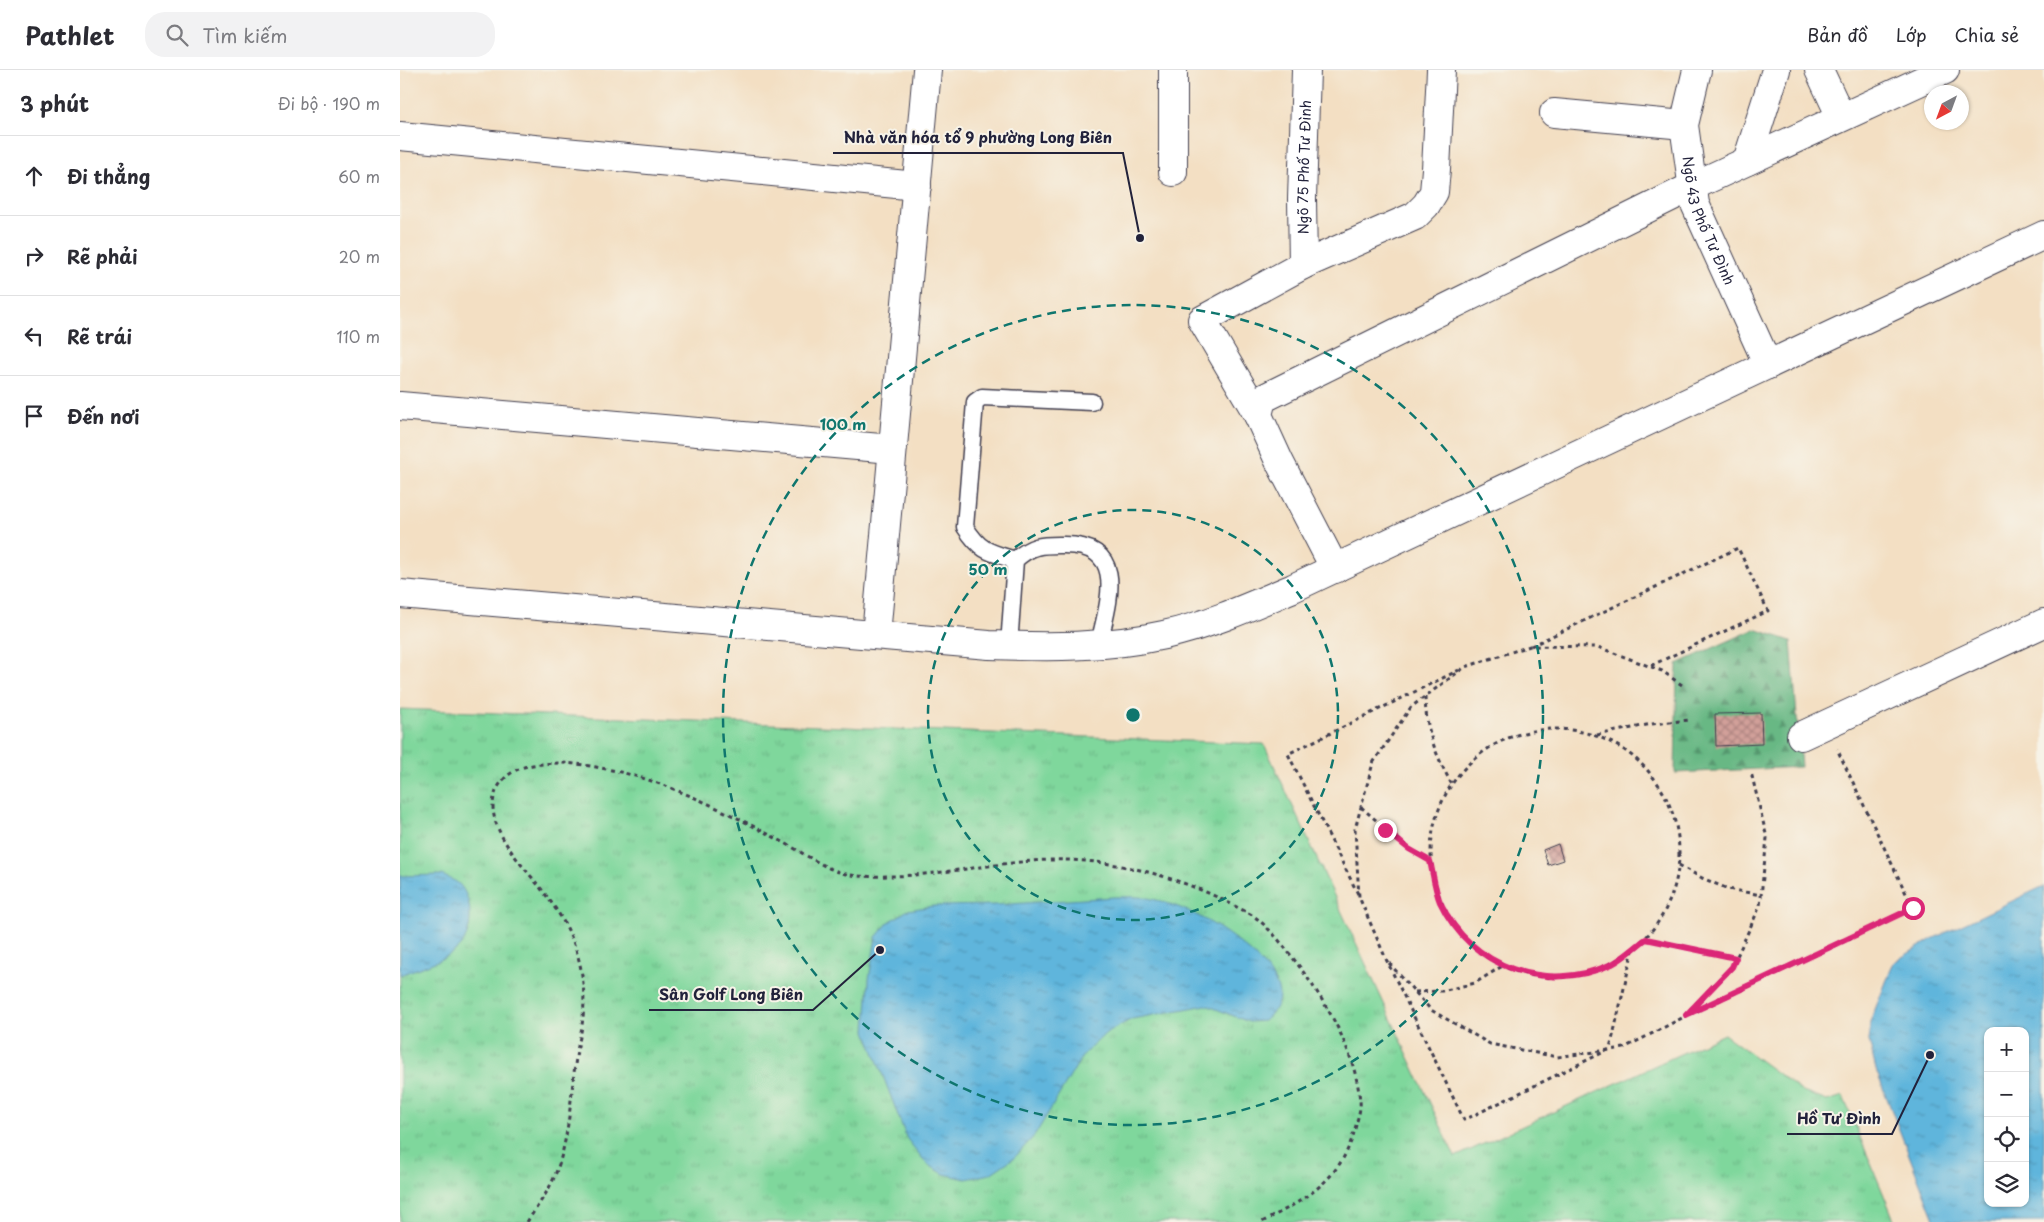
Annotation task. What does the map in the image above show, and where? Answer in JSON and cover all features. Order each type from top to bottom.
[{"type":"street","points":[[876,635],[928,70]]},
{"type":"street","points":[[1173,70],[1173,172]]},
{"type":"street","name":"Ngõ 75 Phố Tư Đình","points":[[1303,264],[1302,199],[1306,70]]},
{"type":"street","points":[[1334,569],[1280,463],[1258,415],[1202,320],[1303,264],[1403,222],[1415,216],[1426,206],[1434,192],[1441,70]]},
{"type":"street","name":"Ngõ 43 Phố Tư Đình","points":[[1697,70],[1684,125],[1695,204],[1768,365]]},
{"type":"street","points":[[1747,161],[1776,70]]},
{"type":"street","points":[[1819,70],[1841,116]]},
{"type":"street","points":[[1258,415],[1262,400],[1692,187],[1841,116],[1945,70]]},
{"type":"street","points":[[1554,113],[1684,125]]},
{"type":"street","points":[[400,136],[917,186]]},
{"type":"street","points":[[400,594],[1009,646],[1040,647],[1099,644],[1125,642],[1163,635],[1197,626],[1244,609],[1334,569],[2044,235]]},
{"type":"street","points":[[400,406],[892,449]]},
{"type":"street","points":[[1813,730],[2044,623]]},
{"type":"lane","points":[[1015,560],[985,550],[975,543],[965,527],[975,402],[982,397],[1092,402]]},
{"type":"lane","points":[[1009,646],[1015,560],[1035,546],[1072,545],[1092,549],[1104,561],[1110,579],[1109,599],[1099,644]]},
{"type":"path","points":[[1610,1049],[1464,1120],[1386,959],[1359,897],[1288,754],[1465,667],[1530,646],[1738,548],[1768,611],[1650,666]]},
{"type":"path","points":[[1530,646],[1598,647],[1662,671],[1682,685]]},
{"type":"path","points":[[1359,897],[1355,829],[1373,763],[1411,707],[1465,667]]},
{"type":"path","points":[[1425,697],[1426,716],[1435,754],[1451,783]]},
{"type":"path","points":[[1596,736],[1634,727],[1689,720]]},
{"type":"path","points":[[1556,728],[1596,736],[1632,756],[1660,786],[1676,824],[1679,865],[1669,905],[1646,939],[1613,964],[1574,976],[1533,976],[1494,962],[1462,936],[1440,901],[1430,861],[1434,820],[1451,783],[1479,753],[1516,734],[1556,728]]},
{"type":"path","points":[[1386,959],[1431,1010],[1490,1044],[1557,1057],[1624,1048],[1686,1015],[1913,908],[1813,730]]},
{"type":"path","points":[[527,1222],[554,1178],[563,1148],[569,1118],[576,1056],[583,1022],[584,992],[582,968],[566,927],[544,891],[507,846],[498,829],[493,809],[495,793],[501,781],[514,770],[538,764],[567,763],[599,767],[647,778],[683,792],[720,808],[843,874],[869,877],[903,876],[1048,860],[1085,861],[1123,867],[1175,880],[1214,895],[1254,917],[1281,942],[1327,1005],[1356,1074],[1361,1106],[1354,1135],[1345,1157],[1330,1176],[1312,1194],[1262,1222]]},
{"type":"path","points":[[1686,1015],[1732,967],[1760,906],[1767,838],[1751,772]]},
{"type":"path","points":[[1361,807],[1409,849],[1430,861]]},
{"type":"path","points":[[1679,865],[1702,878],[1728,889],[1761,894]]},
{"type":"path","points":[[1646,939],[1736,958]]},
{"type":"path","points":[[1610,1049],[1633,949]]},
{"type":"path","points":[[1414,992],[1442,991],[1475,983],[1504,965]]},
{"type":"green space","points":[[1755,629],[1791,641],[1801,767],[1675,773],[1677,664]]},
{"type":"green space","points":[[400,709],[1264,744],[1455,1157],[1724,1034],[1803,1092],[1827,1101],[1843,1096],[1895,1222],[400,1222]]},
{"type":"water","points":[[442,875],[459,884],[467,897],[470,923],[465,940],[455,951],[448,955],[400,975],[400,876]]},
{"type":"water","points":[[2044,886],[2044,1222],[1935,1222],[1876,1070],[1869,1041],[1870,1022],[1894,962],[1932,939]]},
{"type":"water","points":[[1114,897],[1143,897],[1167,903],[1196,915],[1228,934],[1252,953],[1271,975],[1277,985],[1279,995],[1278,1003],[1274,1010],[1264,1021],[1249,1022],[1206,1005],[1132,1019],[1106,1033],[1083,1055],[1035,1135],[1015,1157],[990,1174],[966,1179],[944,1174],[927,1164],[907,1139],[866,1031],[869,979],[876,937],[889,922],[908,910],[933,906],[996,905]]},
{"type":"building","points":[[1761,713],[1762,744],[1716,746],[1715,714]]},
{"type":"building","points":[[1558,844],[1563,860],[1548,865],[1543,850]]},
{"type":"place","name":"Nhà văn hóa tổ 9 phường Long Biên","points":[[1140,238]]},
{"type":"place","name":"Sân Golf Long Biên","points":[[880,950]]},
{"type":"place","name":"Hồ Tư Đình","points":[[1930,1055]]},
{"type":"route","points":[[1385,830],[1409,849],[1430,861],[1440,901],[1462,936],[1494,962],[1533,976],[1574,976],[1613,964],[1646,939],[1736,958],[1732,967],[1686,1015],[1913,908]]}]
